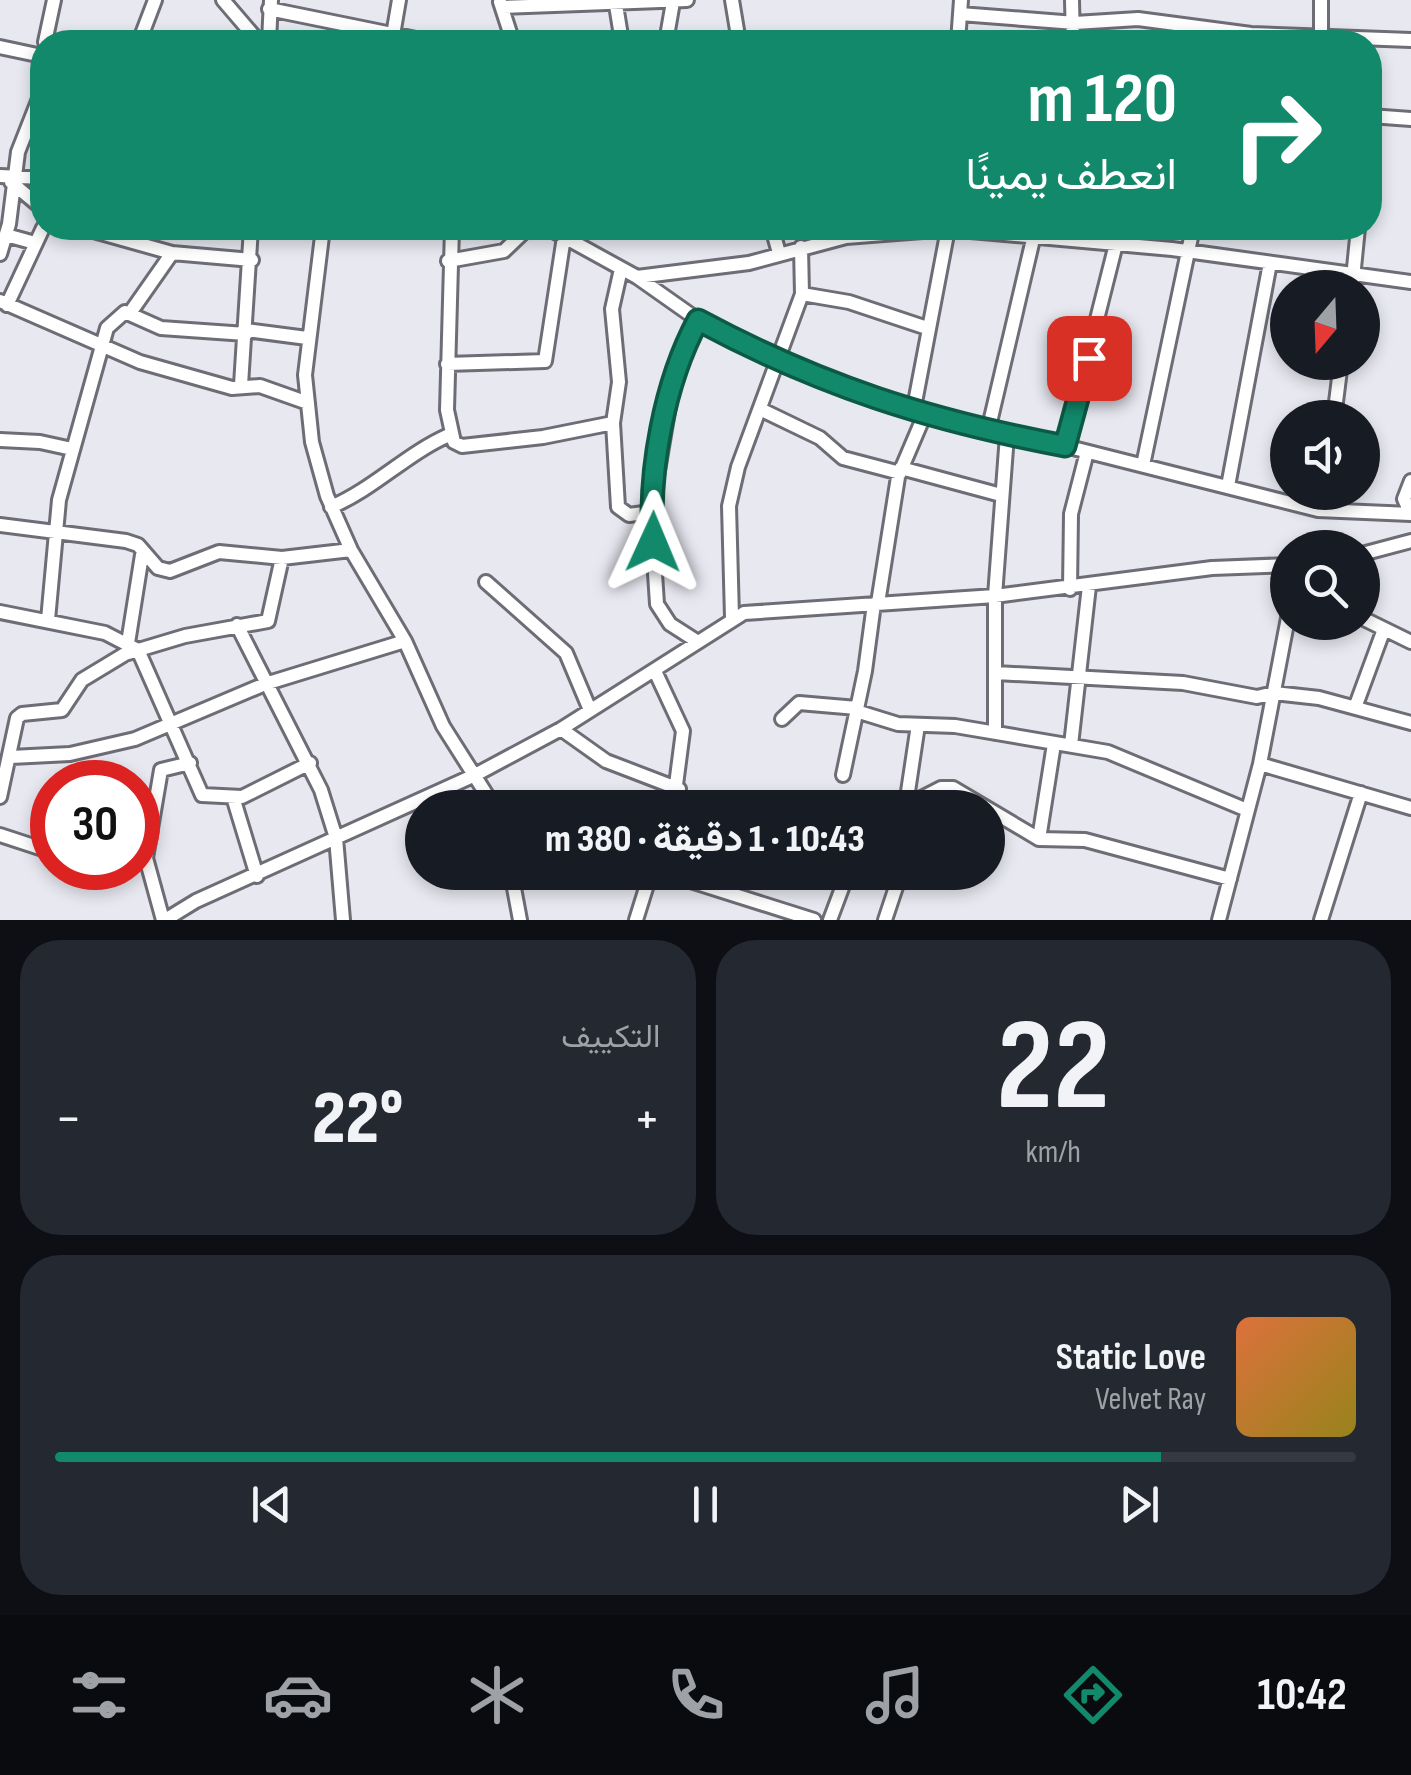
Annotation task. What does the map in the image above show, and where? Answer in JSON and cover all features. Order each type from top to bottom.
[{"type":"street","points":[[48,30],[54,0]]},
{"type":"street","points":[[143,30],[155,0]]},
{"type":"street","points":[[223,0],[249,30]]},
{"type":"street","points":[[393,30],[399,0]]},
{"type":"street","points":[[732,0],[737,30]]},
{"type":"street","points":[[1072,0],[1075,30]]},
{"type":"street","points":[[1320,30],[1321,0]]},
{"type":"street","points":[[509,30],[501,4],[680,1],[670,30]]},
{"type":"street","points":[[270,5],[368,30]]},
{"type":"street","points":[[616,5],[620,30]]},
{"type":"street","points":[[960,7],[1075,23],[1138,20],[1200,30]]},
{"type":"street","points":[[240,21],[241,30]]},
{"type":"street","points":[[1382,40],[1411,40]]},
{"type":"street","points":[[0,48],[30,53]]},
{"type":"street","points":[[1382,117],[1411,119]]},
{"type":"street","points":[[0,253],[6,234],[8,178],[30,122]]},
{"type":"street","points":[[8,178],[30,197]]},
{"type":"street","points":[[6,234],[35,242],[4,303],[99,347],[232,388],[260,386],[308,403]]},
{"type":"street","points":[[126,240],[172,253],[252,260]]},
{"type":"street","points":[[241,385],[252,240]]},
{"type":"street","points":[[320,240],[307,338],[308,403],[312,442],[331,506],[351,550],[405,641],[442,726],[484,790]]},
{"type":"street","points":[[451,240],[447,364],[450,435],[462,446],[543,438],[613,423]]},
{"type":"street","points":[[448,261],[504,250],[515,240]]},
{"type":"street","points":[[447,364],[545,362],[564,240]]},
{"type":"street","points":[[569,240],[637,277],[698,320],[779,364],[919,415],[1065,446],[1270,497]]},
{"type":"street","points":[[775,240],[779,253]]},
{"type":"street","points":[[637,277],[749,264],[823,240]]},
{"type":"street","points":[[843,775],[900,470],[919,415],[927,328],[946,240]]},
{"type":"street","points":[[988,431],[1033,240]]},
{"type":"street","points":[[1080,240],[1301,270]]},
{"type":"street","points":[[1143,465],[1192,240]]},
{"type":"street","points":[[1354,270],[1357,240]]},
{"type":"street","points":[[1065,446],[1116,244]]},
{"type":"street","points":[[732,617],[729,506],[802,294],[801,248]]},
{"type":"street","points":[[130,314],[172,253]]},
{"type":"street","points":[[1228,486],[1270,263]]},
{"type":"street","points":[[620,269],[612,310],[619,382],[613,423],[618,507],[630,515],[651,512]]},
{"type":"street","points":[[1380,282],[1411,282]]},
{"type":"street","points":[[802,294],[849,302],[927,328]]},
{"type":"street","points":[[48,620],[55,535],[72,449],[99,347],[119,314],[130,314],[161,328],[307,338]]},
{"type":"street","points":[[698,320],[672,382],[651,512],[657,604],[670,624],[698,642]]},
{"type":"street","points":[[760,409],[820,438],[843,458],[1001,494]]},
{"type":"street","points":[[995,732],[994,596],[1006,434]]},
{"type":"street","points":[[331,506],[361,494],[418,449],[450,435]]},
{"type":"street","points":[[0,440],[72,449]]},
{"type":"street","points":[[1070,589],[1071,514],[1086,452]]},
{"type":"street","points":[[1318,510],[1411,514],[1404,498],[1411,481]]},
{"type":"street","points":[[0,526],[138,545],[142,555],[133,647]]},
{"type":"street","points":[[1380,550],[1411,542]]},
{"type":"street","points":[[142,555],[158,568],[170,571],[182,570],[218,552],[282,558],[351,550]]},
{"type":"street","points":[[0,798],[16,718],[62,710],[82,680],[133,647],[268,620],[282,558]]},
{"type":"street","points":[[152,890],[164,920],[185,914],[336,838],[475,775],[561,729],[732,617],[1070,589],[1212,568],[1270,566]]},
{"type":"street","points":[[486,582],[566,653],[590,710]]},
{"type":"street","points":[[1071,745],[1089,586]]},
{"type":"street","points":[[0,612],[114,635],[133,647],[172,723],[202,794],[233,797],[275,784],[310,763]]},
{"type":"street","points":[[237,625],[310,763],[336,838],[343,920]]},
{"type":"street","points":[[1380,626],[1411,642]]},
{"type":"street","points":[[1356,705],[1384,628]]},
{"type":"street","points":[[1219,920],[1260,764],[1284,640]]},
{"type":"street","points":[[11,757],[70,754],[135,739],[265,684],[405,641]]},
{"type":"street","points":[[561,729],[606,761],[679,789],[682,726],[655,671]]},
{"type":"street","points":[[996,673],[1182,683],[1257,697],[1274,693],[1356,705],[1411,723]]},
{"type":"street","points":[[782,719],[799,702],[856,710],[898,724],[995,732],[1071,745],[1130,759],[1247,810]]},
{"type":"street","points":[[907,790],[918,725]]},
{"type":"street","points":[[1039,838],[1054,744]]},
{"type":"street","points":[[160,772],[190,763]]},
{"type":"street","points":[[1260,764],[1411,808]]},
{"type":"street","points":[[1321,920],[1361,793]]},
{"type":"street","points":[[233,797],[257,876]]},
{"type":"street","points":[[1005,818],[1039,838],[1085,840],[1230,879]]},
{"type":"street","points":[[0,834],[30,844]]},
{"type":"street","points":[[514,890],[520,920]]},
{"type":"street","points":[[636,920],[645,890]]},
{"type":"street","points":[[719,890],[814,920]]},
{"type":"street","points":[[830,920],[841,890]]},
{"type":"street","points":[[885,920],[895,890]]},
{"type":"route","points":[[653,542],[651,512],[672,382],[698,320],[779,364],[914,413],[1065,446],[1089,358]]}]
